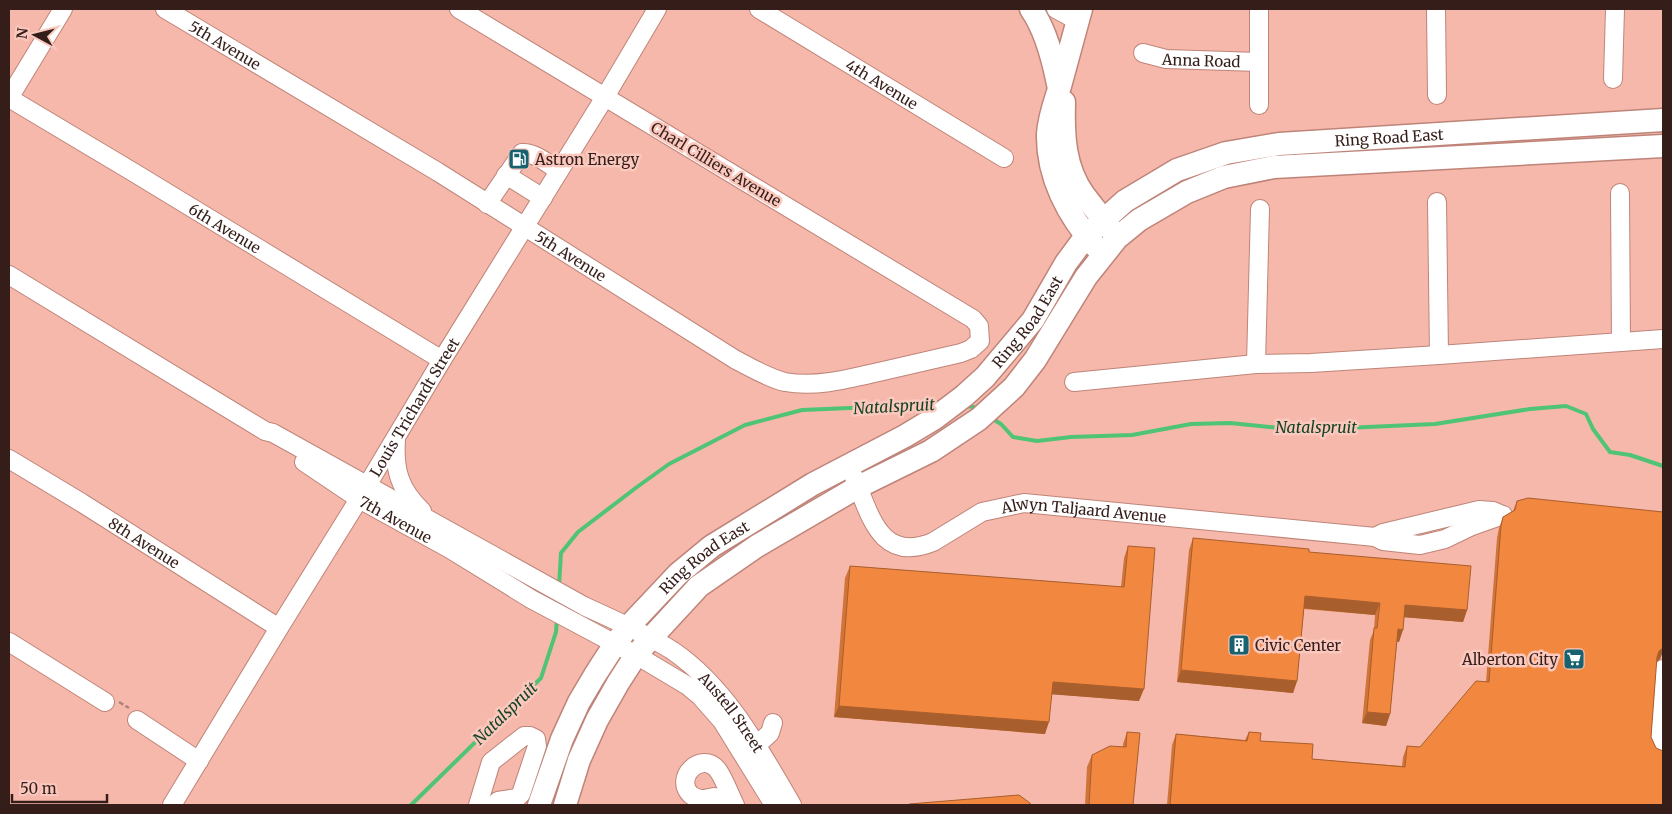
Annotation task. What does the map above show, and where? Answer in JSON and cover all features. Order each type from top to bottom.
[{"type":"main road","points":[[1031,9],[1048,45],[1054,62],[1059,88]]},
{"type":"main road","points":[[1080,15],[1052,111],[1048,132],[1049,152],[1053,174],[1064,200],[1086,236],[1103,255]]},
{"type":"main road","points":[[1066,64],[1065,150],[1076,182],[1083,194],[1117,238]]},
{"type":"main road","name":"Ring Road East","points":[[538,804],[562,739],[595,675],[629,626],[678,574],[712,546],[813,484],[905,436],[935,418],[985,377],[1033,320],[1066,263],[1086,236],[1125,201],[1178,170],[1226,153],[1279,144],[1663,120]]},
{"type":"main road","name":"Ring Road East","points":[[565,805],[579,760],[597,720],[618,683],[651,638],[699,586],[757,546],[858,487],[931,451],[979,419],[1014,387],[1035,360],[1086,277],[1117,238],[1138,220],[1187,192],[1224,177],[1274,167],[1663,146]]},
{"type":"street","points":[[9,98],[63,9]]},
{"type":"street","name":"5th Avenue","points":[[165,9],[438,172],[736,360],[769,377],[785,382],[802,384],[831,381],[961,353],[971,349],[980,341],[979,326],[973,319]]},
{"type":"street","name":"Charl Cilliers Avenue","points":[[459,9],[973,319]]},
{"type":"street","name":"Louis Trichardt Street","points":[[172,805],[658,9]]},
{"type":"street","name":"4th Avenue","points":[[760,9],[1004,158]]},
{"type":"street","points":[[1056,9],[1080,15]]},
{"type":"street","name":"Anna Road","points":[[1259,9],[1259,105]]},
{"type":"street","points":[[1436,9],[1437,95]]},
{"type":"street","points":[[1613,79],[1615,9]]},
{"type":"street","name":"Anna Road","points":[[1143,53],[1166,59],[1258,62]]},
{"type":"street","name":"6th Avenue","points":[[9,98],[442,360]]},
{"type":"street","points":[[487,204],[520,154],[524,153],[534,156],[559,171]]},
{"type":"street","points":[[506,175],[543,198]]},
{"type":"street","points":[[1620,193],[1621,342]]},
{"type":"street","points":[[1438,202],[1439,355]]},
{"type":"street","points":[[1256,364],[1260,209]]},
{"type":"street","name":"7th Avenue","points":[[9,275],[265,432],[270,439],[363,492],[531,599],[678,680],[700,696],[750,751]]},
{"type":"street","points":[[1074,382],[1256,364],[1311,363],[1663,339]]},
{"type":"street","points":[[396,437],[395,462],[402,485],[418,507],[431,520]]},
{"type":"street","name":"8th Avenue","points":[[9,459],[279,628]]},
{"type":"street","name":"Alwyn Taljaard Avenue","points":[[848,465],[866,512],[875,526],[884,538],[895,544],[908,547],[933,542],[982,512],[1024,503],[1375,537],[1383,542],[1420,545],[1445,539],[1472,526],[1506,516],[1493,511],[1480,510],[1383,533],[1375,537]]},
{"type":"street","name":"7th Avenue","points":[[363,492],[431,520],[584,606]]},
{"type":"street","points":[[1416,526],[1445,539]]},
{"type":"street","name":"Austell Street","points":[[584,606],[651,638],[673,652],[703,676],[732,711],[750,751],[792,805]]},
{"type":"street","points":[[9,642],[105,702]]},
{"type":"street","points":[[1663,669],[1661,711],[1656,745],[1663,753]]},
{"type":"street","points":[[137,720],[199,760]]},
{"type":"street","points":[[773,723],[770,733],[750,751],[774,805]]},
{"type":"street","points":[[478,805],[491,762],[524,736],[534,736],[537,746],[521,794],[517,798],[498,801],[495,805]]},
{"type":"street","points":[[719,805],[714,797],[701,800],[695,798],[689,792],[685,784],[686,776],[695,765],[705,763],[718,770],[735,805]]},
{"type":"path","points":[[105,702],[117,701],[130,709],[137,720]]},
{"type":"building","name":"Alberton City","points":[[1528,498],[1663,512],[1663,648],[1659,651],[1657,657],[1651,737],[1656,748],[1663,751],[1663,805],[1170,805],[1176,734],[1247,741],[1249,732],[1261,733],[1260,741],[1313,744],[1312,759],[1405,767],[1407,746],[1420,747],[1476,681],[1489,682],[1501,526],[1503,517],[1515,510],[1517,501]]},
{"type":"building","points":[[1193,538],[1309,549],[1309,552],[1471,566],[1467,610],[1405,605],[1403,630],[1398,629],[1390,714],[1367,712],[1374,628],[1377,628],[1380,603],[1305,596],[1297,681],[1181,670]]},
{"type":"building","points":[[1128,546],[1155,548],[1144,689],[1053,682],[1049,722],[839,706],[850,566],[1124,587]]},
{"type":"building","points":[[1127,732],[1140,733],[1133,805],[1089,805],[1092,755],[1110,746],[1126,747]]},
{"type":"building","points":[[1019,795],[1031,805],[908,805],[909,804]]},
{"type":"waterway","name":"Natalspruit","points":[[559,586],[561,553],[578,532],[669,464],[745,425],[802,410],[873,407],[928,401],[942,403]]},
{"type":"waterway","name":"Natalspruit","points":[[964,406],[974,407],[978,410]]},
{"type":"waterway","name":"Natalspruit","points":[[991,418],[1001,424],[1013,437],[1037,441],[1071,437],[1132,435],[1191,424],[1230,423],[1300,430],[1435,424],[1530,409],[1566,406],[1586,414],[1593,429],[1610,452],[1630,455],[1663,466]]},
{"type":"waterway","name":"Natalspruit","points":[[411,805],[541,678],[556,632],[557,618]]},
{"type":"place","name":"Astron Energy","points":[[519,159]]},
{"type":"place","name":"Civic Center","points":[[1239,645]]},
{"type":"place","name":"Alberton City","points":[[1574,659]]}]
